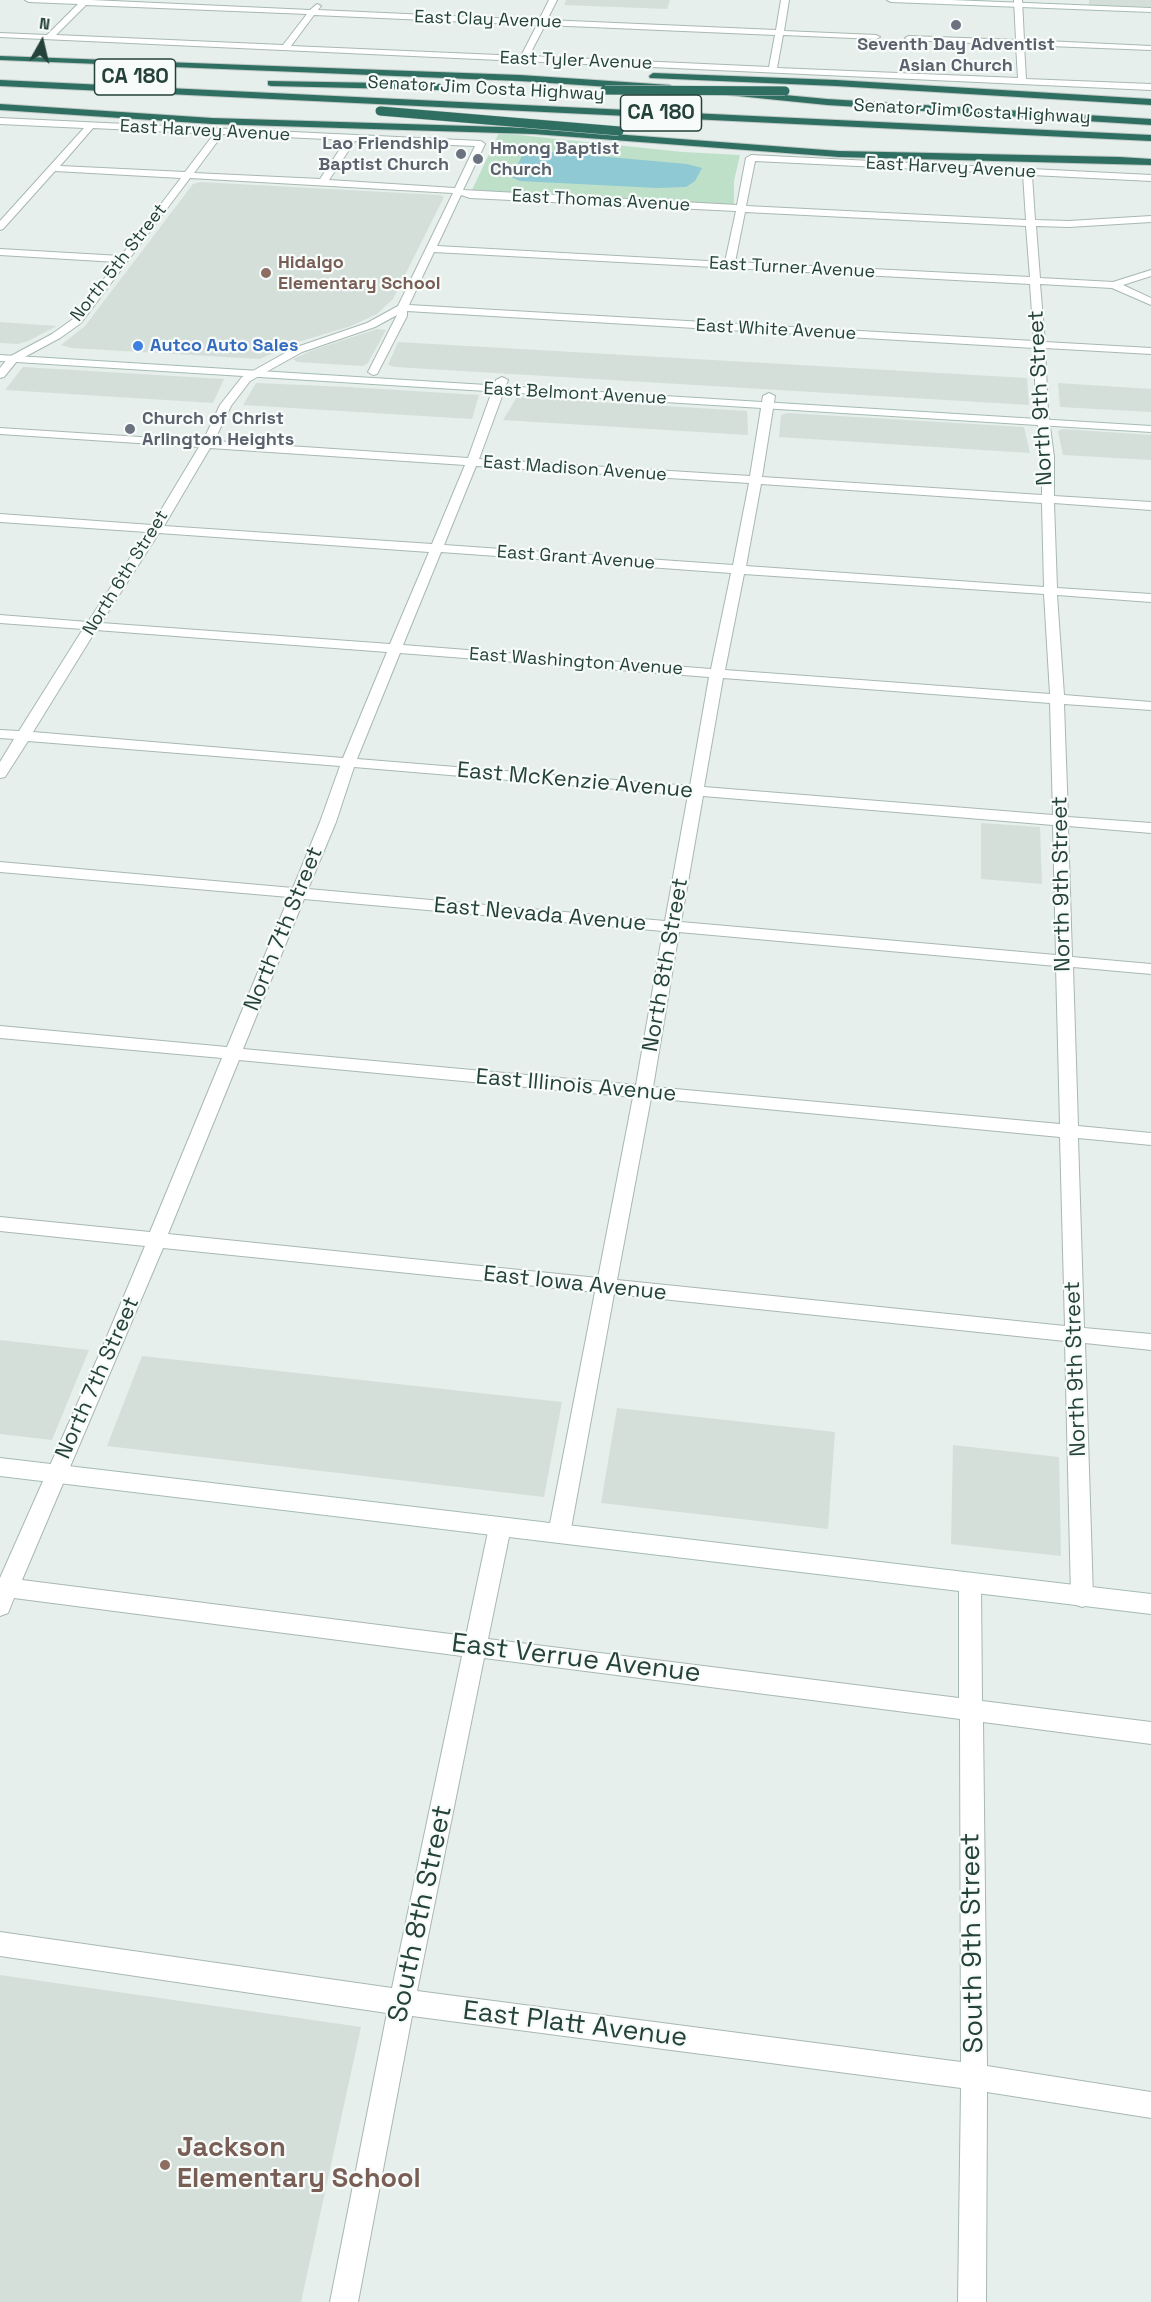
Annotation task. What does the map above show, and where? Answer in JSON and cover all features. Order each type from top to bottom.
[{"type":"highway","points":[[0,51],[305,69]]},
{"type":"highway","points":[[158,54],[470,70],[836,83],[1151,103]]},
{"type":"highway","points":[[0,58],[594,81],[827,102],[1151,123]]},
{"type":"highway","points":[[0,65],[570,89]]},
{"type":"highway","name":"Senator Jim Costa Highway","points":[[0,82],[1151,138]]},
{"type":"highway","name":"Senator Jim Costa Highway","points":[[259,83],[449,89]]},
{"type":"highway","points":[[23,84],[738,140],[1151,162]]},
{"type":"highway","points":[[522,88],[914,93],[1151,103]]},
{"type":"highway","points":[[0,91],[295,105]]},
{"type":"highway","points":[[0,98],[320,117]]},
{"type":"highway","name":"Senator Jim Costa Highway","points":[[600,99],[636,100]]},
{"type":"highway","points":[[0,106],[235,122],[534,131],[839,154],[1133,161]]},
{"type":"highway","points":[[0,106],[320,117],[706,121],[1077,134]]},
{"type":"highway","name":"Senator Jim Costa Highway","points":[[765,106],[1151,123]]},
{"type":"street","name":"East Clay Avenue","points":[[29,0],[876,37]]},
{"type":"street","points":[[286,48],[321,0]]},
{"type":"street","points":[[524,59],[553,0]]},
{"type":"street","points":[[772,69],[781,32],[785,0]]},
{"type":"street","points":[[891,0],[1018,3],[1151,10]]},
{"type":"street","points":[[48,38],[86,1]]},
{"type":"street","points":[[1018,3],[1022,81]]},
{"type":"street","name":"East Tyler Avenue","points":[[0,35],[1151,87]]},
{"type":"street","points":[[909,38],[1151,48]]},
{"type":"street","name":"East Harvey Avenue","points":[[0,121],[481,144],[459,192]]},
{"type":"street","points":[[0,227],[90,125]]},
{"type":"street","name":"North 5th Street","points":[[0,375],[13,359],[56,336],[77,321],[220,132]]},
{"type":"street","points":[[323,182],[352,138]]},
{"type":"street","name":"East Harvey Avenue","points":[[741,208],[751,158],[1151,178]]},
{"type":"street","name":"East Thomas Avenue","points":[[52,168],[448,189],[470,195],[1030,223],[1069,224],[1151,219]]},
{"type":"street","name":"North 9th Street","points":[[1027,171],[1042,417],[1048,457],[1046,499],[1057,699],[1082,1597]]},
{"type":"street","points":[[373,372],[402,316],[402,308],[459,192]]},
{"type":"street","points":[[730,264],[741,208]]},
{"type":"street","name":"East Turner Avenue","points":[[432,249],[1114,285],[1151,273]]},
{"type":"street","points":[[0,252],[124,259]]},
{"type":"street","points":[[1114,285],[1151,302]]},
{"type":"street","points":[[252,374],[307,346],[371,325],[402,308]]},
{"type":"street","name":"East White Avenue","points":[[402,308],[1151,351]]},
{"type":"street","name":"East Belmont Avenue","points":[[0,349],[373,372],[501,384]]},
{"type":"street","name":"East Belmont Avenue","points":[[0,358],[252,374],[501,384],[1042,417],[1151,418]]},
{"type":"street","name":"North 6th Street","points":[[0,774],[92,626],[128,574],[207,444],[226,405],[252,374]]},
{"type":"street","name":"North 7th Street","points":[[2,1593],[113,1346],[157,1241],[328,822],[348,763],[393,648],[472,462],[501,384]]},
{"type":"street","name":"North 8th Street","points":[[559,1534],[643,1092],[768,401]]},
{"type":"street","name":"East Belmont Avenue","points":[[1042,417],[1151,429]]},
{"type":"street","name":"East Madison Avenue","points":[[0,431],[1151,506]]},
{"type":"street","name":"East Grant Avenue","points":[[0,518],[1151,598]]},
{"type":"street","name":"East Washington Avenue","points":[[0,619],[1151,706]]},
{"type":"street","name":"East McKenzie Avenue","points":[[0,734],[1151,828]]},
{"type":"street","name":"East Nevada Avenue","points":[[0,867],[1151,969]]},
{"type":"street","name":"East Illinois Avenue","points":[[0,1032],[1151,1139]]},
{"type":"street","name":"East Iowa Avenue","points":[[0,1224],[606,1288],[1151,1342]]},
{"type":"street","points":[[0,1467],[1151,1604]]},
{"type":"street","name":"South 8th Street","points":[[344,2302],[402,2002],[500,1527]]},
{"type":"street","name":"South 9th Street","points":[[970,1584],[974,2077],[972,2302]]},
{"type":"street","name":"East Verrue Avenue","points":[[2,1593],[477,1646],[1151,1733]]},
{"type":"street","name":"East Platt Avenue","points":[[0,1944],[402,2002],[974,2077],[1151,2105]]},
{"type":"shaded area","points":[[566,0],[670,0],[667,9],[564,5]]},
{"type":"shaded area","points":[[1089,0],[1151,0],[1151,7],[1089,5]]},
{"type":"shaded area","name":"Hidalgo Elementary School","points":[[200,182],[444,197],[393,299],[377,314],[351,326],[298,342],[260,359],[71,348],[61,345],[85,326],[193,184]]},
{"type":"shaded area","points":[[0,322],[57,326],[18,344],[0,343]]},
{"type":"shaded area","points":[[377,329],[386,330],[368,363],[363,366],[297,362],[293,359],[313,350]]},
{"type":"shaded area","points":[[398,342],[1027,378],[1029,405],[395,367],[388,365]]},
{"type":"shaded area","points":[[23,367],[224,379],[213,403],[5,390]]},
{"type":"shaded area","points":[[256,383],[479,395],[472,419],[243,405]]},
{"type":"shaded area","points":[[1058,383],[1151,389],[1151,412],[1060,407]]},
{"type":"shaded area","points":[[517,397],[747,411],[748,435],[503,420]]},
{"type":"shaded area","points":[[788,413],[1024,427],[1030,453],[779,437],[781,415]]},
{"type":"shaded area","points":[[1063,429],[1151,435],[1151,460],[1063,455],[1058,431]]},
{"type":"shaded area","points":[[981,823],[1040,827],[1042,884],[981,879]]},
{"type":"shaded area","points":[[0,1340],[89,1350],[52,1440],[0,1434]]},
{"type":"shaded area","points":[[142,1356],[562,1402],[544,1497],[107,1446]]},
{"type":"shaded area","points":[[617,1408],[835,1432],[828,1529],[601,1503]]},
{"type":"shaded area","points":[[953,1445],[1059,1457],[1061,1556],[951,1544]]},
{"type":"shaded area","name":"Jackson Elementary School","points":[[0,1975],[361,2027],[301,2302],[0,2302]]},
{"type":"green space","points":[[499,133],[683,152],[740,155],[734,181],[734,205],[472,190]]},
{"type":"water","points":[[529,150],[687,164],[702,168],[695,181],[686,187],[657,188],[520,181],[511,177],[523,154]]},
{"type":"place","name":"Seventh Day Adventist Asian Church","points":[[956,25]]},
{"type":"place","name":"Lao Friendship Baptist Church","points":[[461,154]]},
{"type":"place","name":"Hmong Baptist Church","points":[[478,159]]},
{"type":"place","name":"Hidalgo Elementary School","points":[[266,273]]},
{"type":"place","name":"Autco Auto Sales","points":[[138,346]]},
{"type":"place","name":"Church of Christ Arlington Heights","points":[[130,429]]},
{"type":"place","name":"Jackson Elementary School","points":[[165,2165]]}]
